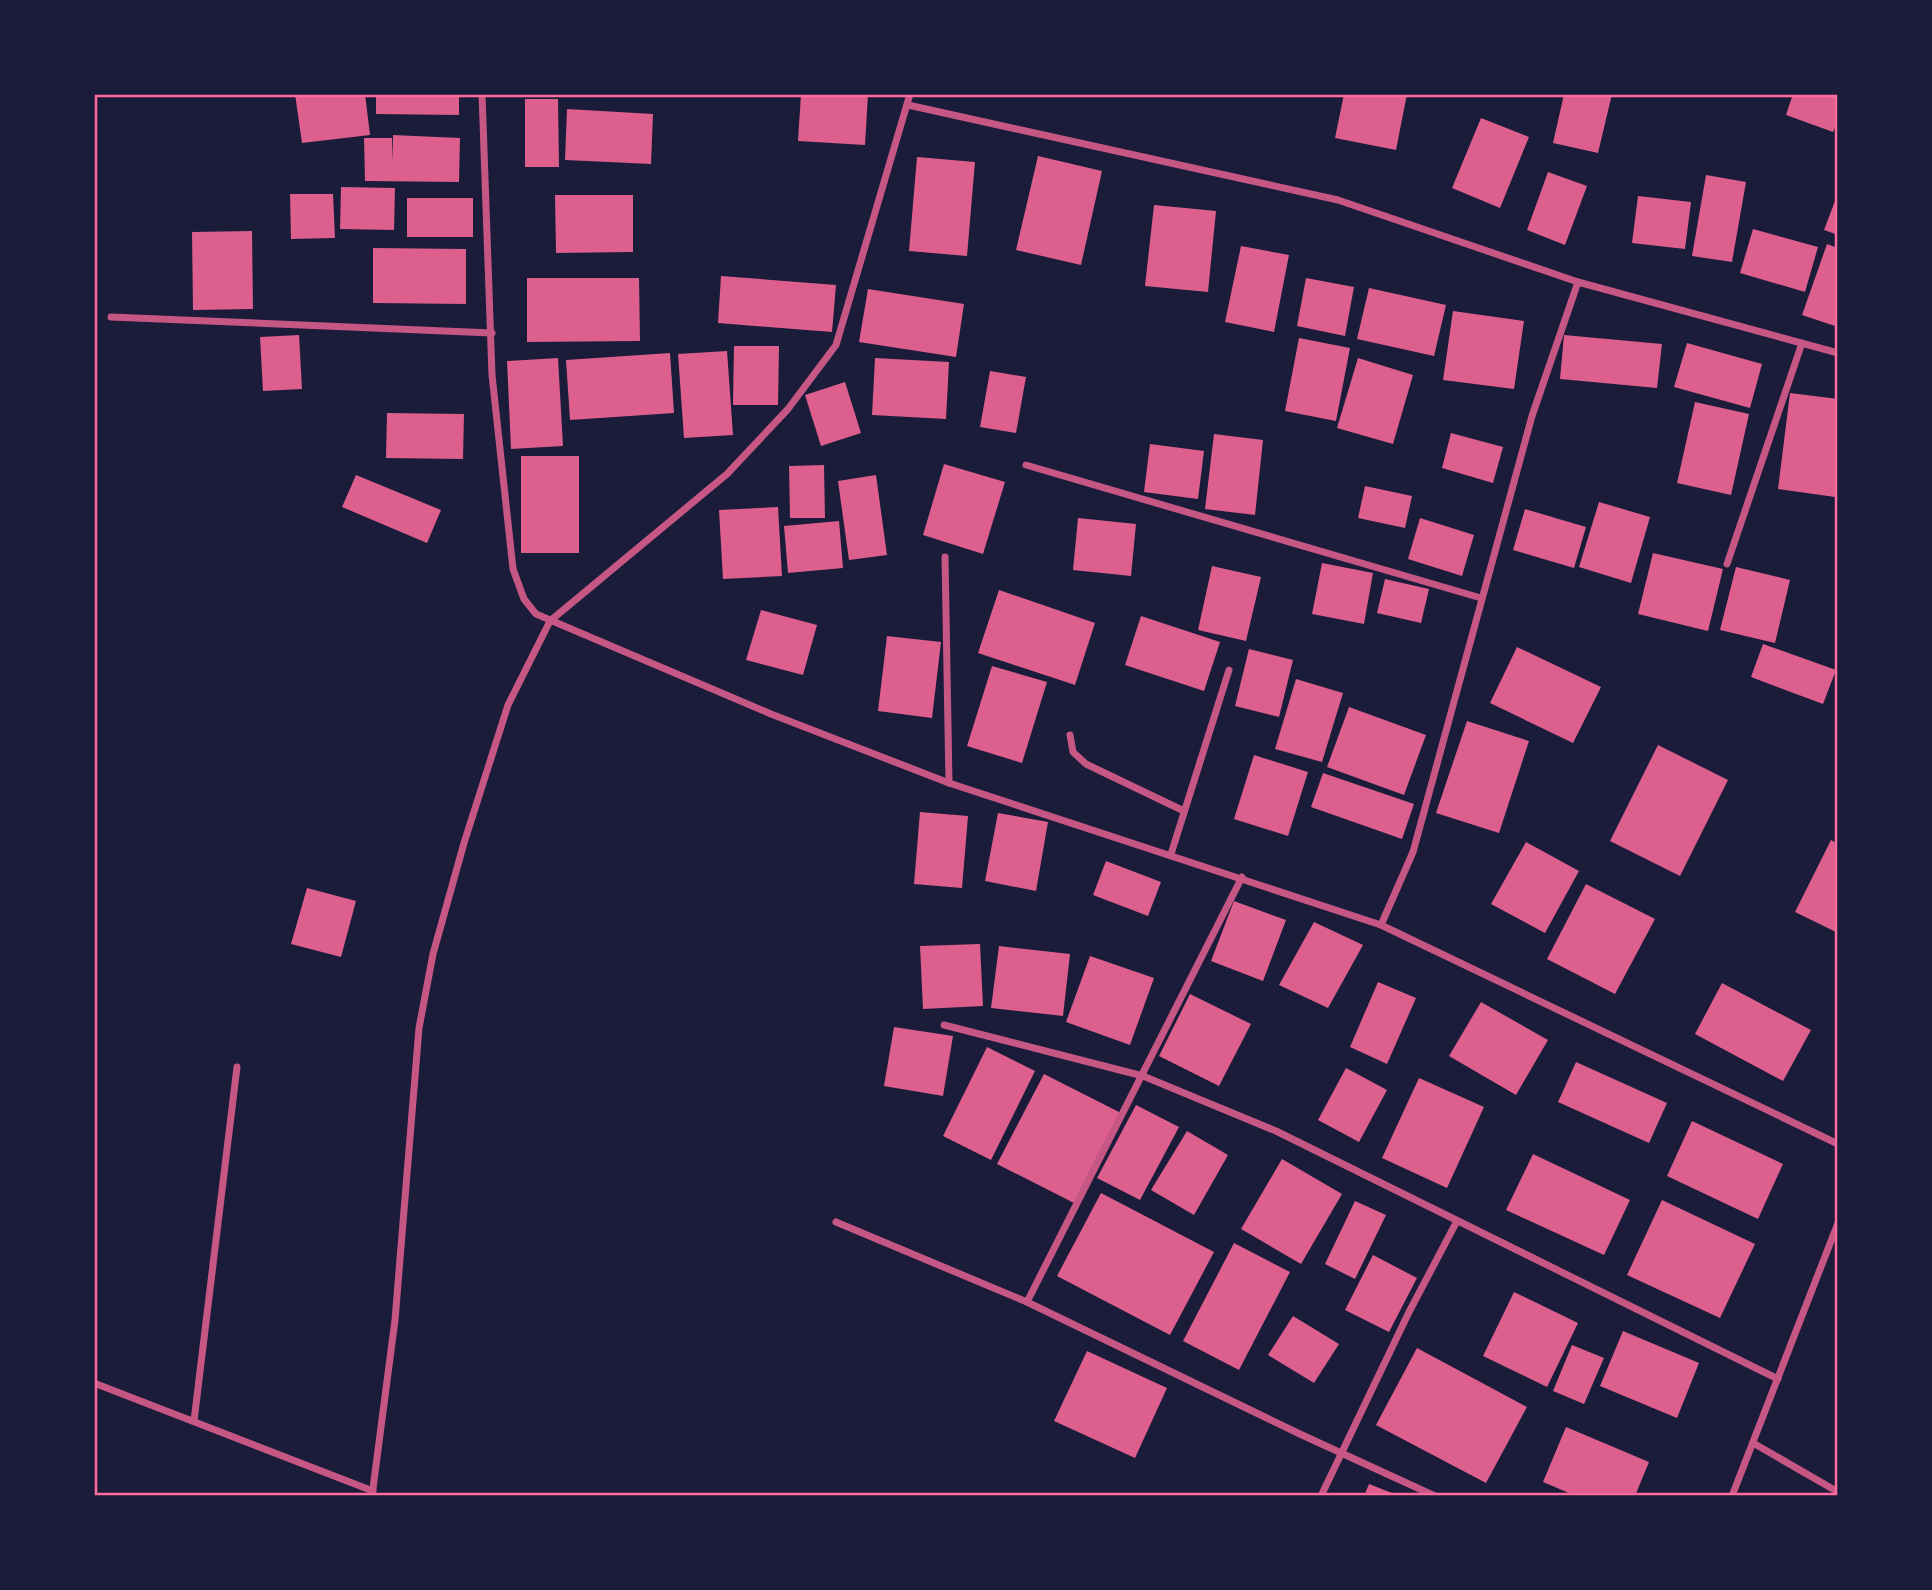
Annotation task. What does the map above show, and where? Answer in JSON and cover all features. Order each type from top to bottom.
[{"type":"street","points":[[482,94],[492,375],[513,569],[524,598],[536,614],[771,714],[949,783],[1242,877],[1381,925],[1838,1144]]},
{"type":"street","points":[[94,1382],[372,1493],[395,1320],[419,1028],[433,954],[464,843],[508,705],[550,621],[727,474],[788,409],[836,345],[910,94]]},
{"type":"street","points":[[908,105],[1338,200],[1578,282],[1838,353]]},
{"type":"street","points":[[1381,925],[1413,852],[1532,416],[1578,282]]},
{"type":"street","points":[[111,317],[492,333]]},
{"type":"street","points":[[1727,564],[1802,343]]},
{"type":"street","points":[[1026,465],[1481,598]]},
{"type":"street","points":[[945,557],[949,783]]},
{"type":"street","points":[[1171,854],[1229,670]]},
{"type":"street","points":[[1070,735],[1073,752],[1086,764],[1184,811]]},
{"type":"street","points":[[1027,1301],[1242,877]]},
{"type":"street","points":[[944,1025],[1143,1076],[1276,1131],[1778,1379]]},
{"type":"street","points":[[194,1421],[237,1067]]},
{"type":"street","points":[[836,1222],[1027,1301],[1435,1496]]},
{"type":"street","points":[[1321,1496],[1409,1312],[1457,1222]]},
{"type":"street","points":[[1732,1496],[1838,1223]]},
{"type":"street","points":[[1753,1443],[1838,1492]]},
{"type":"building","points":[[295,94],[365,94],[370,135],[302,143]]},
{"type":"building","points":[[376,94],[459,94],[459,115],[376,114]]},
{"type":"building","points":[[801,94],[868,94],[865,145],[798,141]]},
{"type":"building","points":[[1344,94],[1407,94],[1396,150],[1335,138]]},
{"type":"building","points":[[1564,94],[1612,94],[1598,153],[1553,143]]},
{"type":"building","points":[[1793,94],[1838,94],[1838,121],[1833,132],[1786,115]]},
{"type":"building","points":[[525,99],[558,99],[559,167],[525,167]]},
{"type":"building","points":[[567,109],[653,114],[651,164],[565,160]]},
{"type":"building","points":[[1481,118],[1529,137],[1500,208],[1452,188]]},
{"type":"building","points":[[393,135],[460,138],[459,182],[365,181],[364,138],[392,138],[393,161]]},
{"type":"building","points":[[1038,156],[1102,171],[1081,265],[1016,250]]},
{"type":"building","points":[[917,157],[975,162],[967,256],[909,251]]},
{"type":"building","points":[[1548,172],[1587,186],[1565,245],[1527,230]]},
{"type":"building","points":[[1706,175],[1746,182],[1732,262],[1692,256]]},
{"type":"building","points":[[341,187],[395,188],[394,230],[340,229]]},
{"type":"building","points":[[1838,193],[1838,235],[1824,230]]},
{"type":"building","points":[[290,194],[333,194],[335,238],[291,239]]},
{"type":"building","points":[[555,195],[633,195],[633,252],[556,253]]},
{"type":"building","points":[[1638,196],[1691,202],[1685,249],[1632,243]]},
{"type":"building","points":[[407,198],[473,198],[473,237],[407,237]]},
{"type":"building","points":[[1154,205],[1216,211],[1208,292],[1145,286]]},
{"type":"building","points":[[1753,229],[1818,247],[1805,292],[1740,273]]},
{"type":"building","points":[[252,231],[253,309],[193,310],[192,232]]},
{"type":"building","points":[[1827,244],[1838,248],[1838,327],[1802,315]]},
{"type":"building","points":[[1241,246],[1289,255],[1274,332],[1225,322]]},
{"type":"building","points":[[373,248],[466,249],[466,304],[373,303]]},
{"type":"building","points":[[721,276],[836,285],[832,332],[718,323]]},
{"type":"building","points":[[527,278],[639,278],[640,341],[527,342]]},
{"type":"building","points":[[1306,278],[1354,287],[1345,336],[1297,326]]},
{"type":"building","points":[[1369,288],[1446,305],[1434,356],[1357,339]]},
{"type":"building","points":[[868,289],[964,304],[956,357],[859,342]]},
{"type":"building","points":[[1453,311],[1524,321],[1514,389],[1443,380]]},
{"type":"building","points":[[299,335],[302,389],[263,391],[260,337]]},
{"type":"building","points":[[1564,335],[1662,344],[1657,388],[1560,379]]},
{"type":"building","points":[[1299,338],[1350,348],[1336,421],[1285,411]]},
{"type":"building","points":[[1687,343],[1762,364],[1750,408],[1674,387]]},
{"type":"building","points":[[734,346],[779,346],[778,405],[733,405]]},
{"type":"building","points":[[727,351],[733,435],[684,438],[678,354]]},
{"type":"building","points":[[670,353],[674,413],[570,420],[566,360]]},
{"type":"building","points":[[558,358],[563,446],[511,449],[507,361]]},
{"type":"building","points":[[875,358],[949,362],[946,419],[872,415]]},
{"type":"building","points":[[1358,358],[1413,375],[1393,444],[1337,428]]},
{"type":"building","points":[[990,371],[1026,377],[1016,433],[980,427]]},
{"type":"building","points":[[845,382],[861,433],[821,446],[805,395]]},
{"type":"building","points":[[1790,393],[1838,399],[1835,497],[1778,489]]},
{"type":"building","points":[[1695,402],[1749,414],[1731,495],[1677,483]]},
{"type":"building","points":[[387,413],[464,414],[463,459],[386,458]]},
{"type":"building","points":[[1451,433],[1503,447],[1493,483],[1442,468]]},
{"type":"building","points":[[1214,434],[1263,440],[1255,515],[1205,509]]},
{"type":"building","points":[[1150,444],[1204,451],[1198,499],[1144,492]]},
{"type":"building","points":[[521,456],[579,456],[579,553],[521,553]]},
{"type":"building","points":[[944,464],[1005,482],[983,554],[923,535]]},
{"type":"building","points":[[824,465],[825,518],[790,518],[789,466]]},
{"type":"building","points":[[356,475],[441,510],[427,543],[342,507]]},
{"type":"building","points":[[876,475],[887,555],[849,560],[838,481]]},
{"type":"building","points":[[1365,486],[1412,496],[1405,528],[1358,518]]},
{"type":"building","points":[[1599,502],[1650,517],[1631,583],[1579,567]]},
{"type":"building","points":[[778,507],[782,576],[723,579],[719,510]]},
{"type":"building","points":[[1525,509],[1586,527],[1574,568],[1513,550]]},
{"type":"building","points":[[1078,518],[1136,524],[1131,576],[1073,570]]},
{"type":"building","points":[[1420,518],[1474,535],[1462,576],[1408,559]]},
{"type":"building","points":[[839,521],[843,568],[788,573],[784,526]]},
{"type":"building","points":[[1653,553],[1723,569],[1708,631],[1638,614]]},
{"type":"building","points":[[1322,563],[1373,573],[1364,624],[1312,614]]},
{"type":"building","points":[[1212,566],[1261,577],[1246,641],[1198,630]]},
{"type":"building","points":[[1736,567],[1790,580],[1775,643],[1720,630]]},
{"type":"building","points":[[1385,579],[1429,589],[1421,623],[1377,613]]},
{"type":"building","points":[[999,590],[1095,623],[1075,685],[978,653]]},
{"type":"building","points":[[761,610],[817,625],[803,675],[746,660]]},
{"type":"building","points":[[1141,616],[1220,642],[1204,691],[1125,665]]},
{"type":"building","points":[[887,636],[941,642],[932,718],[878,711]]},
{"type":"building","points":[[1763,644],[1836,670],[1823,704],[1751,677]]},
{"type":"building","points":[[1517,647],[1601,687],[1573,743],[1490,703]]},
{"type":"building","points":[[1249,649],[1293,660],[1279,717],[1235,706]]},
{"type":"building","points":[[992,666],[1047,682],[1022,763],[967,746]]},
{"type":"building","points":[[1296,679],[1343,693],[1322,762],[1275,749]]},
{"type":"building","points":[[1349,707],[1426,735],[1404,795],[1327,767]]},
{"type":"building","points":[[1467,721],[1529,741],[1499,833],[1436,813]]},
{"type":"building","points":[[1658,745],[1728,780],[1680,876],[1610,841]]},
{"type":"building","points":[[1254,755],[1308,772],[1288,836],[1234,819]]},
{"type":"building","points":[[1323,773],[1414,804],[1402,839],[1311,807]]},
{"type":"building","points":[[920,812],[968,816],[962,888],[914,884]]},
{"type":"building","points":[[998,813],[1048,822],[1036,891],[985,881]]},
{"type":"building","points":[[1831,840],[1838,844],[1838,933],[1795,912]]},
{"type":"building","points":[[1526,842],[1579,871],[1545,933],[1491,904]]},
{"type":"building","points":[[1106,861],[1161,882],[1148,916],[1093,895]]},
{"type":"building","points":[[1586,884],[1655,919],[1615,994],[1547,959]]},
{"type":"building","points":[[307,888],[356,901],[341,957],[291,944]]},
{"type":"building","points":[[1234,901],[1286,920],[1263,981],[1211,961]]},
{"type":"building","points":[[1314,922],[1363,945],[1328,1008],[1279,985]]},
{"type":"building","points":[[980,944],[983,1006],[923,1009],[920,946]]},
{"type":"building","points":[[999,946],[1070,954],[1063,1016],[991,1008]]},
{"type":"building","points":[[1090,956],[1154,978],[1130,1045],[1066,1022]]},
{"type":"building","points":[[1378,982],[1416,998],[1387,1064],[1350,1047]]},
{"type":"building","points":[[1722,983],[1811,1030],[1783,1081],[1695,1034]]},
{"type":"building","points":[[1190,994],[1251,1024],[1219,1086],[1159,1056]]},
{"type":"building","points":[[1481,1002],[1548,1040],[1516,1095],[1449,1056]]},
{"type":"building","points":[[894,1027],[953,1036],[943,1096],[884,1086]]},
{"type":"building","points":[[987,1047],[1035,1071],[991,1160],[943,1136]]},
{"type":"building","points":[[1576,1062],[1667,1103],[1649,1143],[1558,1102]]},
{"type":"building","points":[[1346,1068],[1387,1090],[1359,1142],[1318,1120]]},
{"type":"building","points":[[1044,1074],[1121,1113],[1074,1203],[997,1164]]},
{"type":"building","points":[[1419,1078],[1484,1107],[1447,1188],[1382,1158]]},
{"type":"building","points":[[1136,1105],[1179,1127],[1140,1200],[1097,1178]]},
{"type":"building","points":[[1692,1121],[1783,1164],[1758,1219],[1667,1176]]},
{"type":"building","points":[[1187,1131],[1228,1155],[1194,1215],[1151,1190]]},
{"type":"building","points":[[1533,1154],[1630,1200],[1604,1255],[1506,1210]]},
{"type":"building","points":[[1282,1159],[1342,1194],[1301,1264],[1241,1229]]},
{"type":"building","points":[[1101,1193],[1214,1252],[1170,1335],[1057,1276]]},
{"type":"building","points":[[1662,1200],[1755,1244],[1720,1318],[1627,1275]]},
{"type":"building","points":[[1355,1201],[1386,1215],[1355,1279],[1325,1264]]},
{"type":"building","points":[[1234,1243],[1290,1272],[1239,1370],[1183,1341]]},
{"type":"building","points":[[1373,1255],[1417,1278],[1389,1332],[1345,1310]]},
{"type":"building","points":[[1514,1292],[1578,1323],[1547,1387],[1483,1356]]},
{"type":"building","points":[[1293,1316],[1339,1344],[1314,1383],[1268,1355]]},
{"type":"building","points":[[1623,1331],[1699,1363],[1677,1418],[1600,1386]]},
{"type":"building","points":[[1572,1345],[1604,1358],[1584,1404],[1553,1391]]},
{"type":"building","points":[[1417,1348],[1527,1407],[1486,1483],[1376,1425]]},
{"type":"building","points":[[1087,1351],[1167,1388],[1135,1458],[1054,1421]]},
{"type":"building","points":[[1566,1427],[1649,1462],[1635,1496],[1576,1496],[1543,1482]]},
{"type":"building","points":[[1369,1484],[1397,1495],[1397,1496],[1364,1496]]}]
